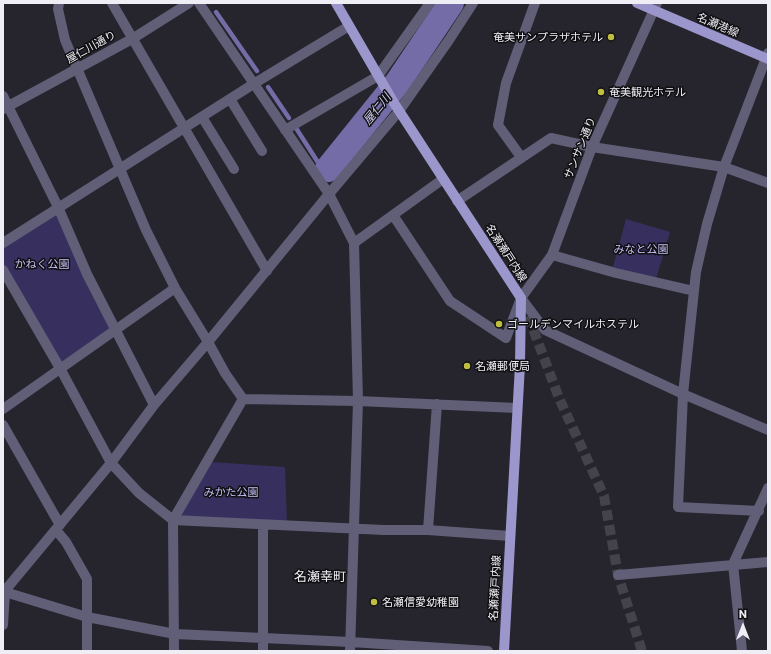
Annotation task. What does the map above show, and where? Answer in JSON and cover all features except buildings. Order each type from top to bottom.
[{"type":"main road","name":"名瀬瀬戸内線","points":[[336,3],[396,107],[521,298],[520,365],[504,651]]},
{"type":"main road","name":"名瀬港線","points":[[637,3],[655,7],[767,57]]},
{"type":"street","points":[[59,3],[58,10],[65,40],[146,230],[174,288],[208,342],[225,373],[243,398]]},
{"type":"street","points":[[112,3],[267,271]]},
{"type":"street","name":"屋仁川通り","points":[[6,108],[132,39],[189,3]]},
{"type":"street","points":[[199,3],[255,83],[329,194],[354,243],[358,401],[350,646]]},
{"type":"street","points":[[285,130],[380,79],[430,3]]},
{"type":"street","points":[[3,625],[4,591],[58,528],[111,463],[154,405],[267,271],[329,194],[450,40],[473,3]]},
{"type":"street","points":[[521,157],[498,124],[506,83],[535,3]]},
{"type":"street","name":"サンサン通り","points":[[393,215],[450,301],[506,338],[521,298],[552,254],[592,147],[655,7]]},
{"type":"street","points":[[3,243],[119,168],[349,26]]},
{"type":"street","points":[[759,511],[678,507],[683,394],[696,272],[707,224],[724,167],[767,57]]},
{"type":"street","points":[[3,96],[6,108],[58,207],[87,274],[154,405]]},
{"type":"street","points":[[230,99],[262,151]]},
{"type":"street","points":[[202,117],[234,169]]},
{"type":"street","points":[[457,201],[551,138],[592,147],[724,167],[768,183]]},
{"type":"street","points":[[354,243],[443,180]]},
{"type":"street","points":[[552,254],[616,273],[694,291]]},
{"type":"street","points":[[3,270],[61,370],[111,463],[139,493],[173,520],[263,525],[428,530],[510,536]]},
{"type":"street","points":[[3,409],[61,370],[174,288]]},
{"type":"street","points":[[521,298],[545,330],[683,394],[768,430]]},
{"type":"street","points":[[243,398],[517,408]]},
{"type":"street","points":[[174,651],[173,520],[243,398]]},
{"type":"street","points":[[428,530],[437,404]]},
{"type":"street","points":[[3,425],[87,579],[87,651]]},
{"type":"street","points":[[742,651],[733,564],[759,511],[768,488]]},
{"type":"street","points":[[263,525],[263,651]]},
{"type":"street","points":[[618,575],[768,562]]},
{"type":"street","points":[[4,591],[87,617],[174,634],[263,638],[350,646],[488,651]]},
{"type":"green space","name":"かねく公園","points":[[58,207],[116,329],[61,370],[3,270],[3,243]]},
{"type":"green space","name":"みなと公園","points":[[626,219],[670,232],[656,279],[613,267]]},
{"type":"green space","name":"みかた公園","points":[[211,462],[285,467],[287,523],[180,517]]},
{"type":"waterway","name":"屋仁川","points":[[328,169],[398,82],[451,3]]},
{"type":"waterway","name":"屋仁川","points":[[216,12],[257,71]]},
{"type":"waterway","name":"屋仁川","points":[[268,87],[289,118]]},
{"type":"waterway","name":"屋仁川","points":[[296,128],[319,164],[328,169]]},
{"type":"tunnel","points":[[523,302],[559,398],[604,496],[618,575],[642,651]]},
{"type":"place","name":"奄美サンプラザホテル","points":[[611,37]]},
{"type":"place","name":"奄美観光ホテル","points":[[601,92]]},
{"type":"place","name":"ゴールデンマイルホステル","points":[[499,324]]},
{"type":"place","name":"名瀬郵便局","points":[[467,366]]},
{"type":"place","name":"名瀬信愛幼稚園","points":[[374,602]]},
{"type":"district","name":"名瀬幸町","points":[[320,577]]}]
